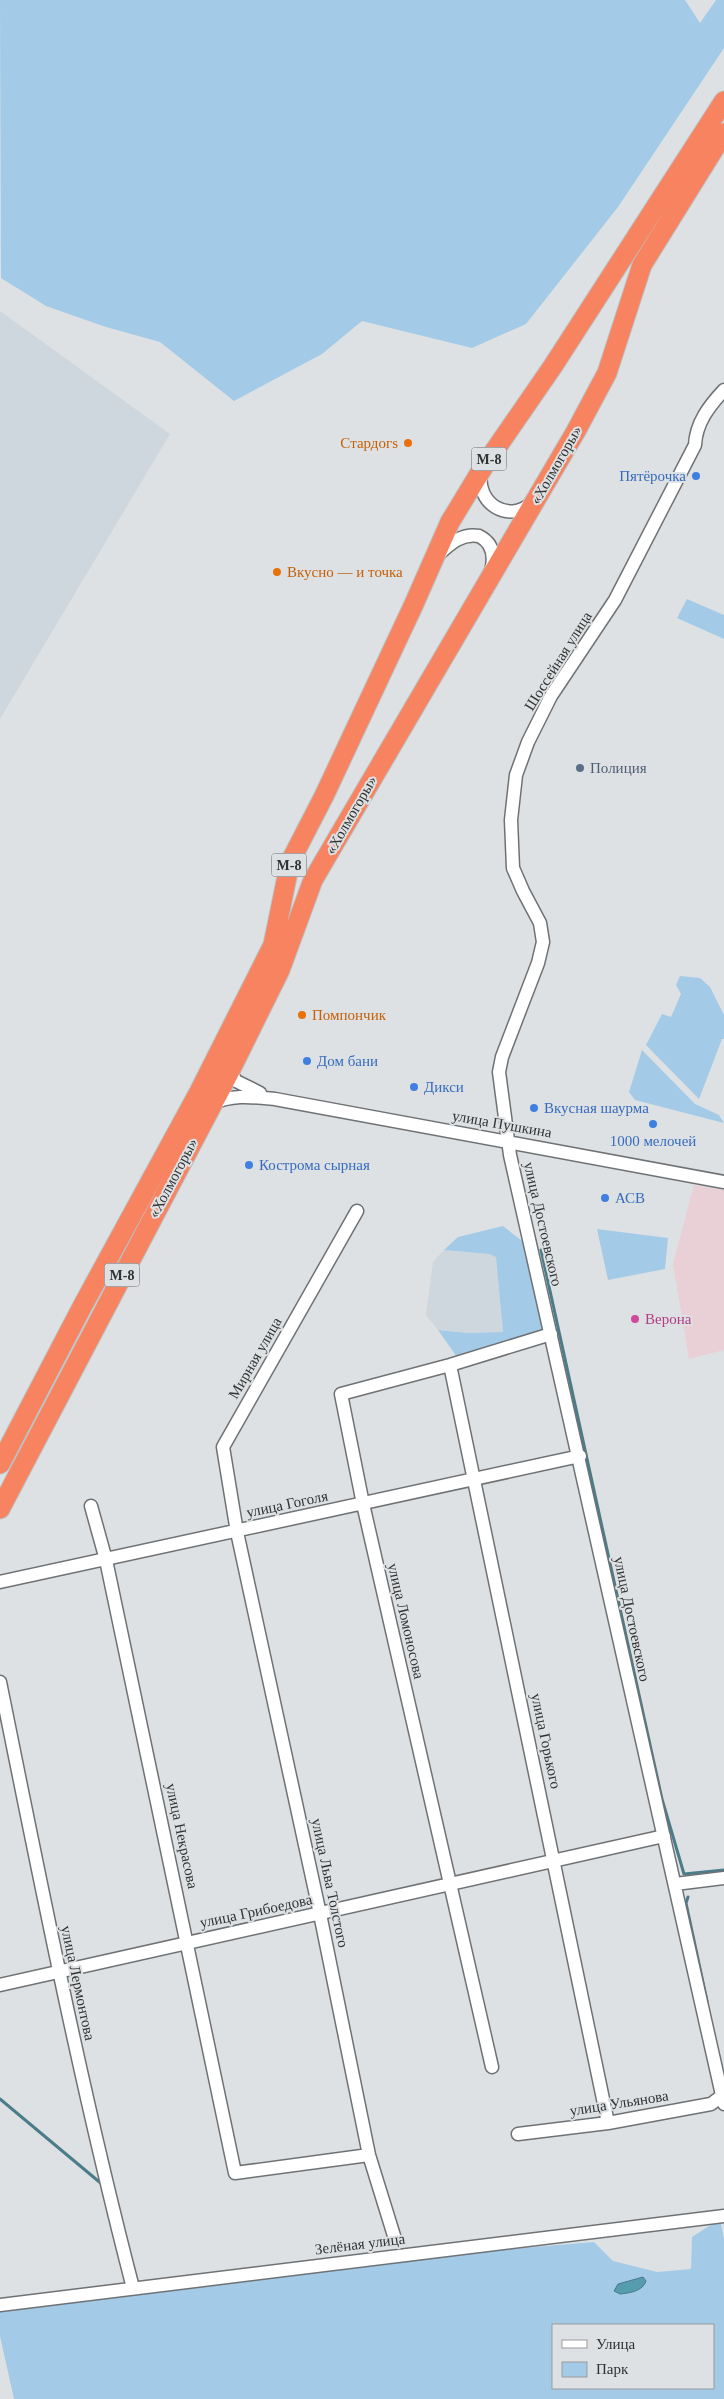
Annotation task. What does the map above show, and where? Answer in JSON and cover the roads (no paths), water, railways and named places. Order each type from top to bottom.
[{"type":"highway","name":"«Холмогоры»","points":[[0,1464],[198,1092],[272,945],[290,862],[324,796],[450,522],[484,466],[553,366],[724,101]]},
{"type":"highway","name":"«Холмогоры»","points":[[0,1509],[230,1071],[280,970],[313,880],[488,583],[607,373],[642,264],[724,133]]},
{"type":"street","name":"Шоссейная улица","points":[[508,1141],[499,1072],[502,1056],[538,963],[542,942],[540,922],[513,868],[511,820],[516,775],[528,742],[551,696],[616,600],[695,446],[695,435],[707,408],[724,390]]},
{"type":"street","points":[[484,466],[480,480],[482,493],[496,508],[516,512],[528,507],[538,496]]},
{"type":"street","points":[[435,558],[457,539],[466,536],[479,536],[490,545],[493,552],[493,564],[488,583]]},
{"type":"street","points":[[230,1071],[236,1081],[249,1089],[274,1098]]},
{"type":"street","points":[[212,1104],[221,1099],[246,1096],[274,1098]]},
{"type":"street","name":"улица Пушкина","points":[[274,1098],[724,1182]]},
{"type":"street","name":"улица Достоевского","points":[[508,1141],[723,2100]]},
{"type":"street","name":"Мирная улица","points":[[237,1532],[223,1447],[357,1212]]},
{"type":"street","name":"улица Ломоносова","points":[[492,2067],[363,1504],[340,1394],[450,1366],[551,1334]]},
{"type":"street","name":"улица Горького","points":[[450,1366],[608,2123]]},
{"type":"street","name":"улица Гоголя","points":[[0,1582],[580,1456]]},
{"type":"street","name":"улица Некрасова","points":[[92,1506],[106,1560],[235,2173],[369,2156]]},
{"type":"street","name":"улица Льва Толстого","points":[[237,1532],[320,1914],[369,2156],[395,2239]]},
{"type":"street","name":"улица Лермонтова","points":[[0,1682],[59,1972],[106,2186],[133,2288]]},
{"type":"street","name":"улица Грибоедова","points":[[0,1985],[664,1836]]},
{"type":"street","points":[[675,1884],[724,1878]]},
{"type":"street","name":"улица Ульянова","points":[[518,2134],[608,2123],[723,2100]]},
{"type":"street","name":"Зелёная улица","points":[[0,2304],[724,2216]]},
{"type":"waterway","points":[[541,1250],[662,1799],[684,1874],[724,1870]]},
{"type":"waterway","points":[[688,1897],[686,1903],[707,2001]]},
{"type":"waterway","points":[[0,2099],[103,2185]]},
{"type":"place","name":"Стардогs","points":[[408,443]]},
{"type":"place","name":"Пятёрочка","points":[[696,476]]},
{"type":"place","name":"Вкусно — и точка","points":[[277,572]]},
{"type":"place","name":"Полиция","points":[[580,768]]},
{"type":"place","name":"Помпончик","points":[[302,1015]]},
{"type":"place","name":"Дом бани","points":[[307,1061]]},
{"type":"place","name":"Дикси","points":[[414,1087]]},
{"type":"place","name":"Вкусная шаурма","points":[[534,1108]]},
{"type":"place","name":"1000 мелочей","points":[[653,1124]]},
{"type":"place","name":"Кострома сырная","points":[[249,1165]]},
{"type":"place","name":"АСВ","points":[[605,1198]]},
{"type":"place","name":"Верона","points":[[635,1319]]}]
